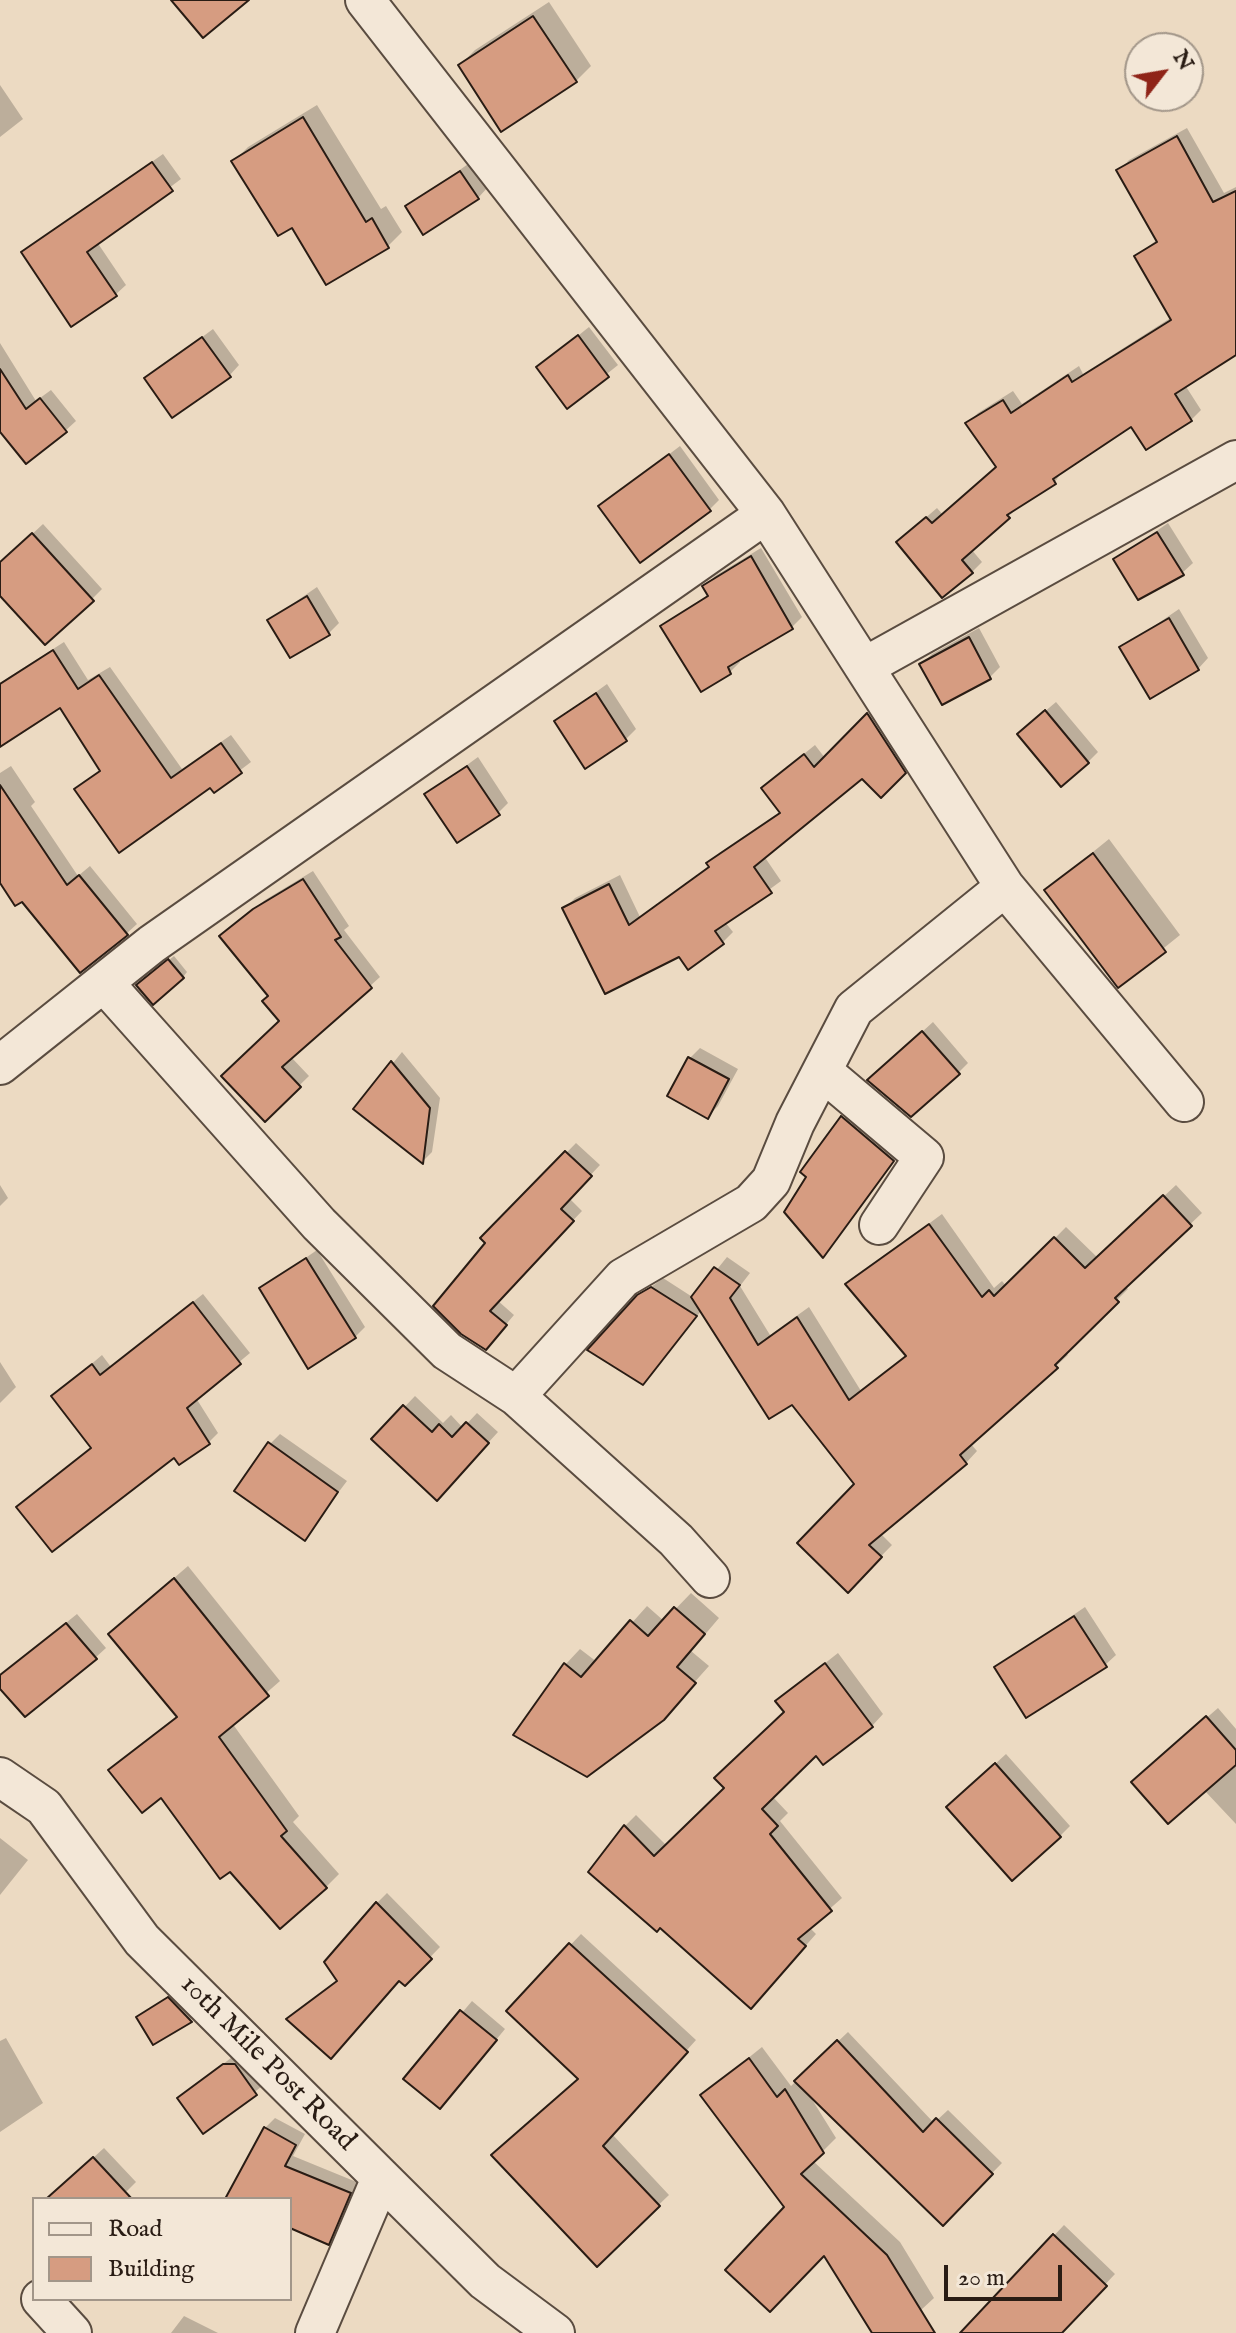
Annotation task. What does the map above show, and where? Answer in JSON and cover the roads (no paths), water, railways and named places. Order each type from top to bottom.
[{"type":"street","points":[[365,0],[766,514],[1005,887],[1184,1102]]},
{"type":"street","points":[[864,667],[1236,460]]},
{"type":"street","points":[[0,1065],[152,944],[766,514]]},
{"type":"street","points":[[516,1396],[623,1278],[751,1203],[771,1181],[854,1009],[1005,887]]},
{"type":"street","points":[[104,983],[319,1224],[447,1351],[516,1396],[676,1540],[710,1578]]},
{"type":"street","points":[[822,1071],[924,1157],[879,1225]]},
{"type":"street","name":"10th Mile Post Road","points":[[0,1777],[44,1807],[142,1940],[485,2281],[555,2333]]},
{"type":"street","points":[[315,2333],[381,2178]]},
{"type":"street","points":[[43,2301],[72,2333]]}]
